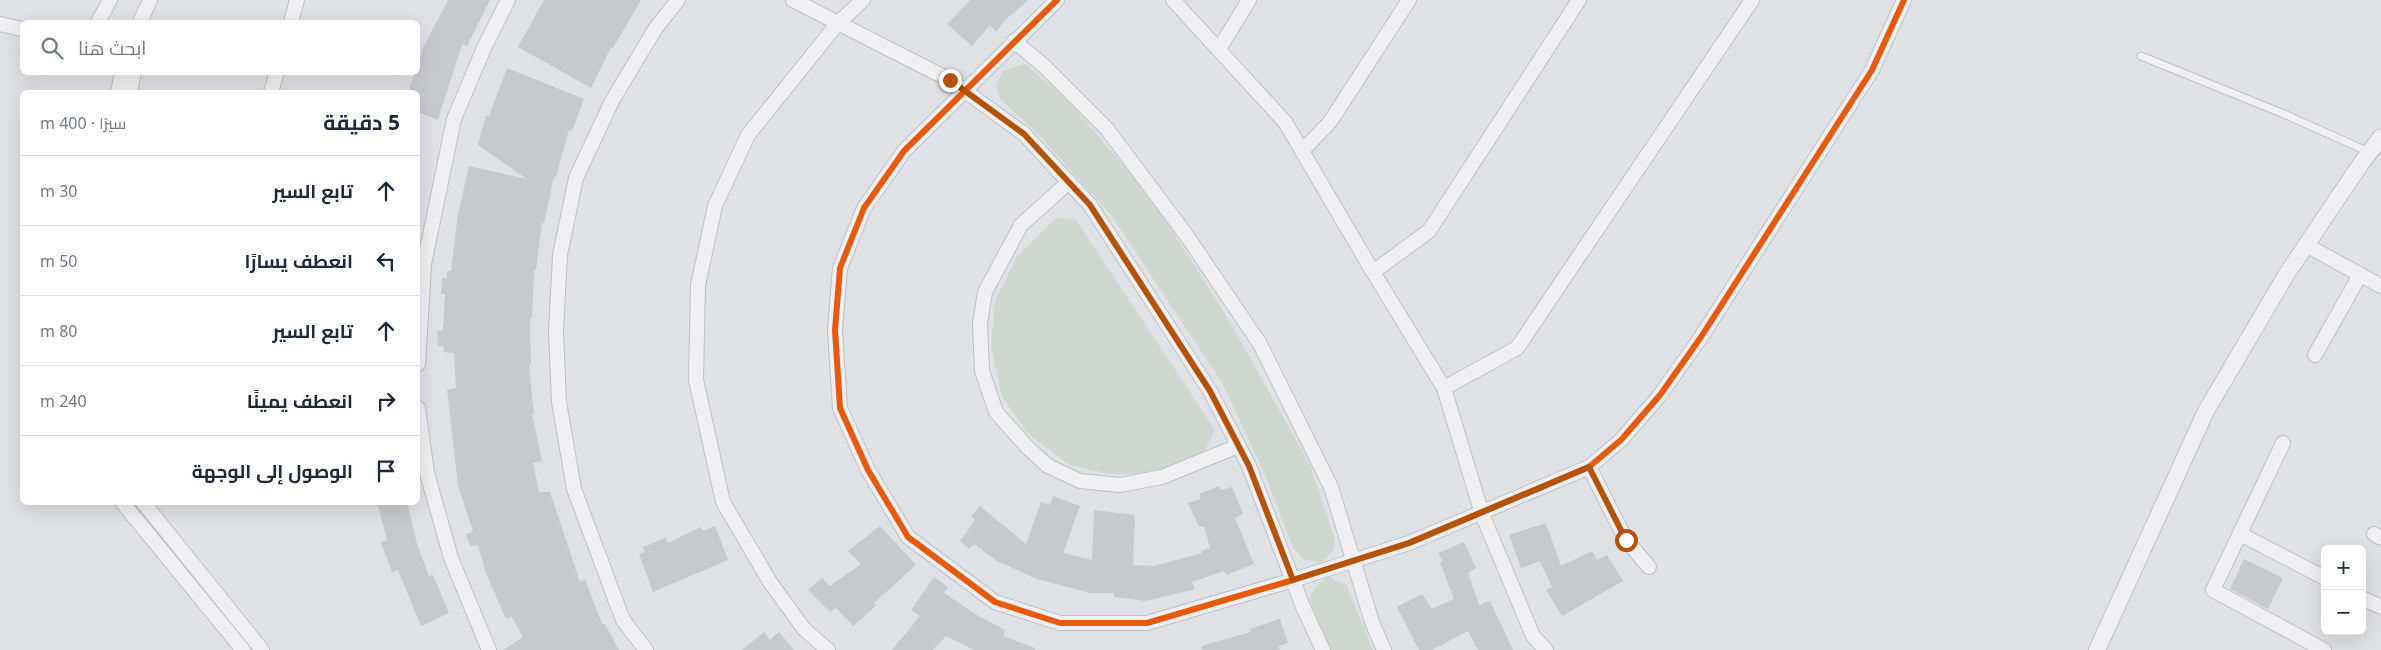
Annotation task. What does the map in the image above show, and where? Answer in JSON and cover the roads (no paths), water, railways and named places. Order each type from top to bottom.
[{"type":"street","points":[[99,20],[110,0]]},
{"type":"street","points":[[141,20],[150,0]]},
{"type":"street","points":[[291,20],[297,0]]},
{"type":"street","points":[[420,331],[424,264],[454,119],[484,48],[508,0]]},
{"type":"street","points":[[646,650],[623,620],[574,489],[558,402],[556,331],[560,255],[576,178],[612,101],[655,29],[678,0]]},
{"type":"street","points":[[793,0],[950,80],[1024,134],[1090,205],[1210,391],[1249,466],[1293,580],[1323,650]]},
{"type":"street","points":[[828,650],[804,629],[770,582],[723,502],[696,380],[698,285],[715,206],[748,135],[838,23],[863,0]]},
{"type":"street","points":[[1057,0],[964,90],[904,152],[864,208],[840,268],[835,330],[840,408],[868,470],[908,537],[995,602],[1060,623],[1147,623],[1293,580],[1409,543],[1482,514],[1589,467],[1621,440],[1660,395],[1701,337],[1872,70],[1904,0]]},
{"type":"street","points":[[1173,0],[1285,122],[1444,388],[1482,514],[1533,636],[1546,650]]},
{"type":"street","points":[[1219,49],[1249,0]]},
{"type":"street","points":[[1302,151],[1330,122],[1409,0]]},
{"type":"street","points":[[1373,272],[1429,232],[1579,0]]},
{"type":"street","points":[[1444,388],[1517,348],[1724,38],[1752,0]]},
{"type":"street","points":[[0,24],[20,29]]},
{"type":"street","points":[[1014,41],[1044,66],[1107,129],[1187,236],[1260,344],[1331,487],[1372,622],[1384,650]]},
{"type":"street","points":[[118,90],[121,75]]},
{"type":"street","points":[[130,90],[133,75]]},
{"type":"street","points":[[272,90],[276,75]]},
{"type":"street","points":[[2097,650],[2206,411],[2286,275],[2381,137]]},
{"type":"street","points":[[1069,182],[1021,225],[985,292],[980,323],[982,371],[996,412],[1028,448],[1048,466],[1080,481],[1120,485],[1162,477],[1238,446]]},
{"type":"street","points":[[2306,245],[2381,286]]},
{"type":"street","points":[[2315,355],[2360,275]]},
{"type":"street","points":[[420,422],[427,473],[451,558],[489,650]]},
{"type":"street","points":[[2283,443],[2213,590],[2324,650]]},
{"type":"street","points":[[1589,467],[1626,540],[1649,567]]},
{"type":"street","points":[[124,505],[243,650]]},
{"type":"street","points":[[145,505],[262,650]]},
{"type":"street","points":[[2240,534],[2321,576]]},
{"type":"street","points":[[2366,600],[2381,608]]},
{"type":"lane","points":[[2141,56],[2284,114],[2369,153]]}]
